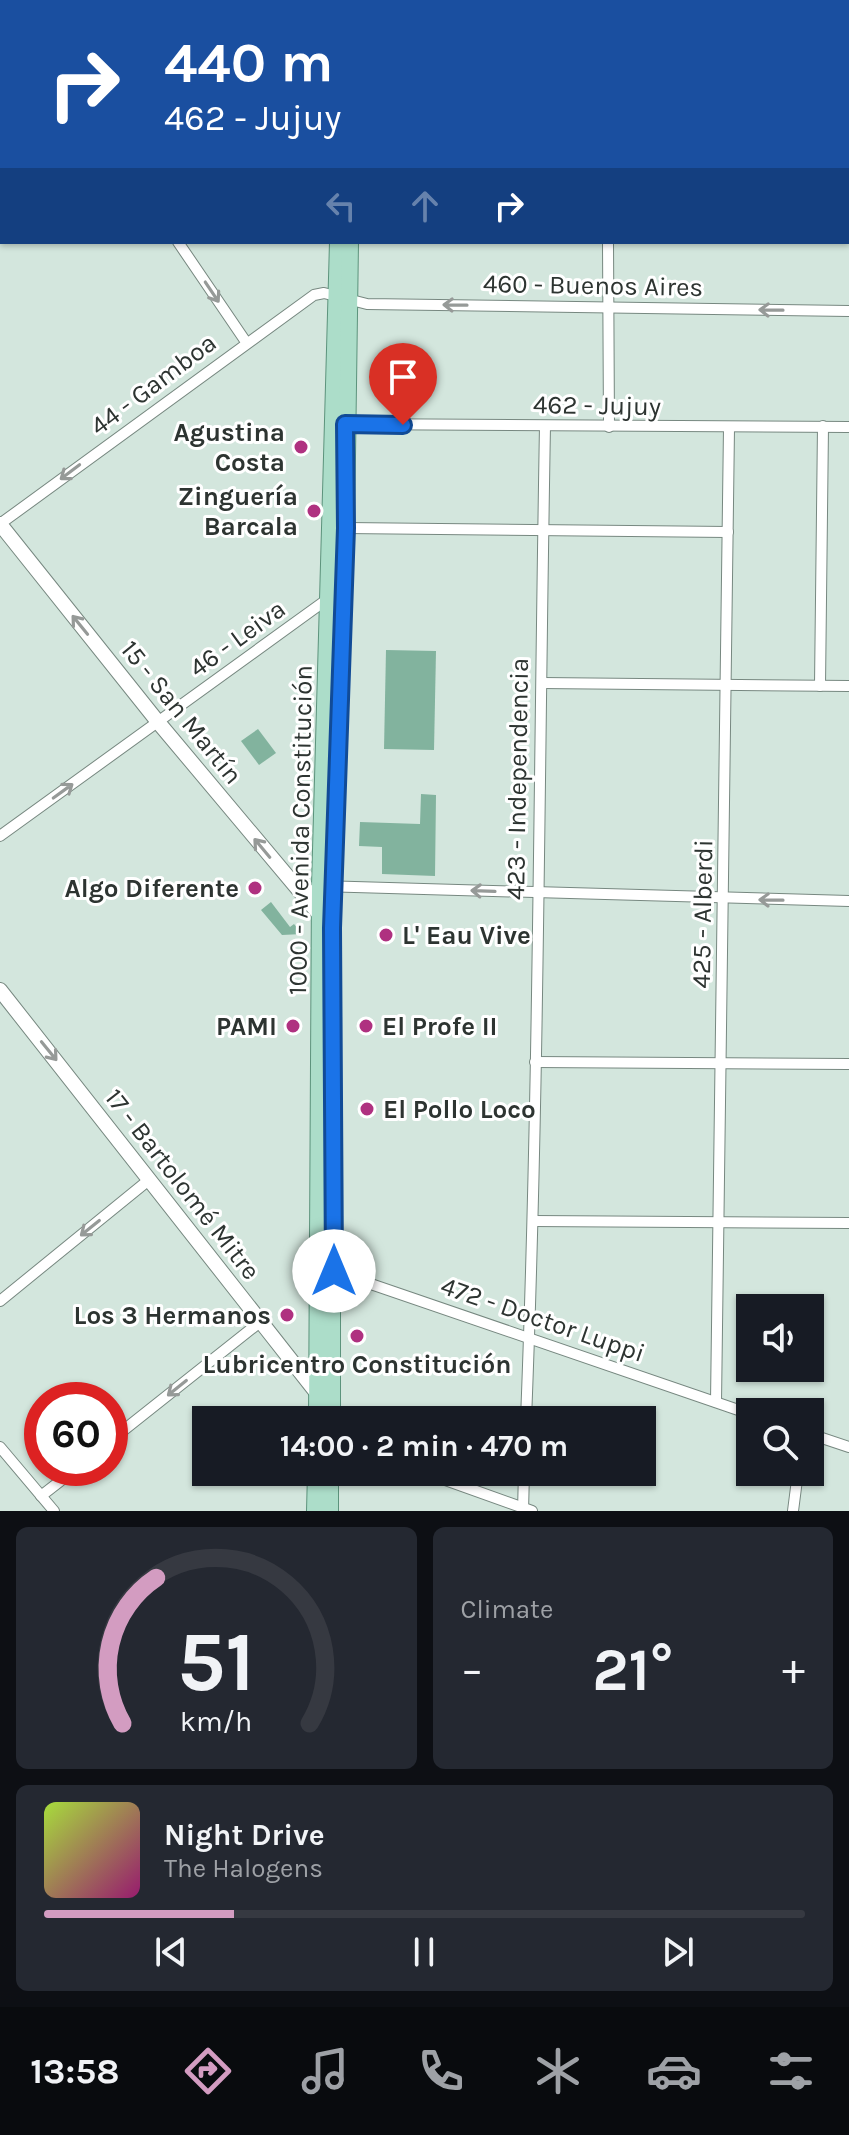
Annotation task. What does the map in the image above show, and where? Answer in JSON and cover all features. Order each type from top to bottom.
[{"type":"main road","name":"1000 - Avenida Constitución","points":[[326,886],[346,528],[343,300],[338,244]]},
{"type":"main road","name":"1000 - Avenida Constitución","points":[[328,1406],[325,1397],[329,598],[343,300],[350,244]]},
{"type":"main road","name":"1000 - Avenida Constitución","points":[[322,1406],[325,1397]]},
{"type":"main road","points":[[315,1511],[316,1486]]},
{"type":"main road","points":[[330,1486],[330,1511]]},
{"type":"street","points":[[179,244],[246,342]]},
{"type":"street","points":[[608,244],[609,427]]},
{"type":"street","name":"44 - Gamboa","points":[[0,524],[314,295],[324,293],[343,300]]},
{"type":"street","name":"460 - Buenos Aires","points":[[343,300],[849,311]]},
{"type":"street","name":"462 - Jujuy","points":[[345,424],[849,427]]},
{"type":"street","name":"423 - Independencia","points":[[527,1406],[533,1221],[545,426]]},
{"type":"street","points":[[820,686],[823,426]]},
{"type":"street","name":"425 - Alberdi","points":[[716,1402],[729,428]]},
{"type":"street","name":"15 - San Martín","points":[[0,524],[158,722],[326,922]]},
{"type":"street","points":[[346,528],[728,532]]},
{"type":"street","name":"46 - Leiva","points":[[0,836],[344,587]]},
{"type":"street","points":[[542,683],[849,686]]},
{"type":"street","points":[[302,896],[326,886],[724,900],[849,901]]},
{"type":"street","name":"17 - Bartolomé Mitre","points":[[0,990],[260,1322],[325,1397]]},
{"type":"street","points":[[535,1062],[849,1064]]},
{"type":"street","points":[[0,1301],[150,1179]]},
{"type":"street","points":[[533,1221],[849,1223]]},
{"type":"street","name":"472 - Doctor Luppi","points":[[327,1270],[736,1409]]},
{"type":"street","points":[[128,1427],[260,1322]]},
{"type":"street","points":[[824,1439],[849,1447]]},
{"type":"street","points":[[0,1447],[54,1511]]},
{"type":"street","points":[[41,1496],[54,1486]]},
{"type":"street","points":[[461,1486],[526,1510],[525,1486]]},
{"type":"street","points":[[793,1511],[796,1486]]},
{"type":"building","points":[[386,650],[436,651],[434,750],[384,749]]},
{"type":"building","points":[[258,729],[276,753],[259,765],[241,741]]},
{"type":"building","points":[[421,794],[436,795],[435,876],[382,874],[382,847],[359,846],[360,822],[420,824]]},
{"type":"building","points":[[271,902],[290,927],[294,924],[302,934],[282,935],[261,910]]},
{"type":"place","name":"Agustina Costa","points":[[301,447]]},
{"type":"place","name":"Zinguería Barcala","points":[[314,511]]},
{"type":"place","name":"Algo Diferente","points":[[255,888]]},
{"type":"place","name":"L' Eau Vive","points":[[386,935]]},
{"type":"place","name":"PAMI","points":[[293,1026]]},
{"type":"place","name":"El Profe II","points":[[366,1026]]},
{"type":"place","name":"El Pollo Loco","points":[[367,1109]]},
{"type":"place","name":"Los 3 Hermanos","points":[[287,1315]]},
{"type":"place","name":"Lubricentro Constitución","points":[[357,1336]]},
{"type":"route","points":[[334,1271],[332,928],[346,528],[345,424],[403,425]]}]
